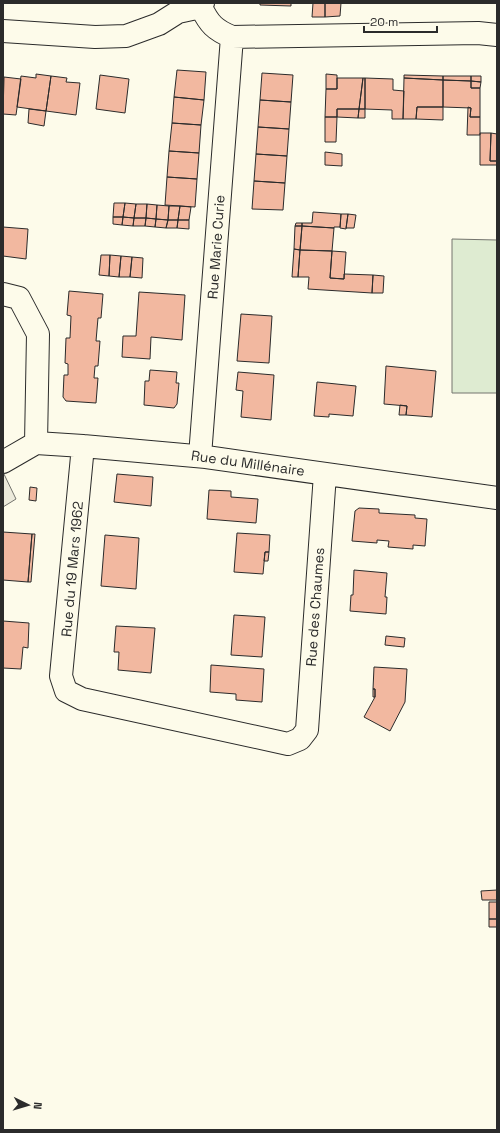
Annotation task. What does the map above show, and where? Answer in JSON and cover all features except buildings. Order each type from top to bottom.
[{"type":"street","points":[[3,31],[95,37],[126,36],[159,24],[178,12],[202,5],[207,20],[220,32],[232,37],[478,33],[497,35]]},
{"type":"street","name":"Rue Marie Curie","points":[[200,456],[232,37]]},
{"type":"street","points":[[3,294],[19,298],[38,334],[36,443],[3,462]]},
{"type":"street","name":"Rue du Millénaire","points":[[36,443],[200,456],[497,498]]},
{"type":"street","name":"Rue du 19 Mars 1962","points":[[83,446],[61,676],[66,691],[82,699],[288,744],[300,739]]},
{"type":"street","name":"Rue des Chaumes","points":[[300,739],[307,730],[325,474]]},
{"type":"green space","points":[[452,239],[497,240],[497,393],[452,393]]},
{"type":"shaded area","points":[[3,472],[16,499],[3,507]]}]
